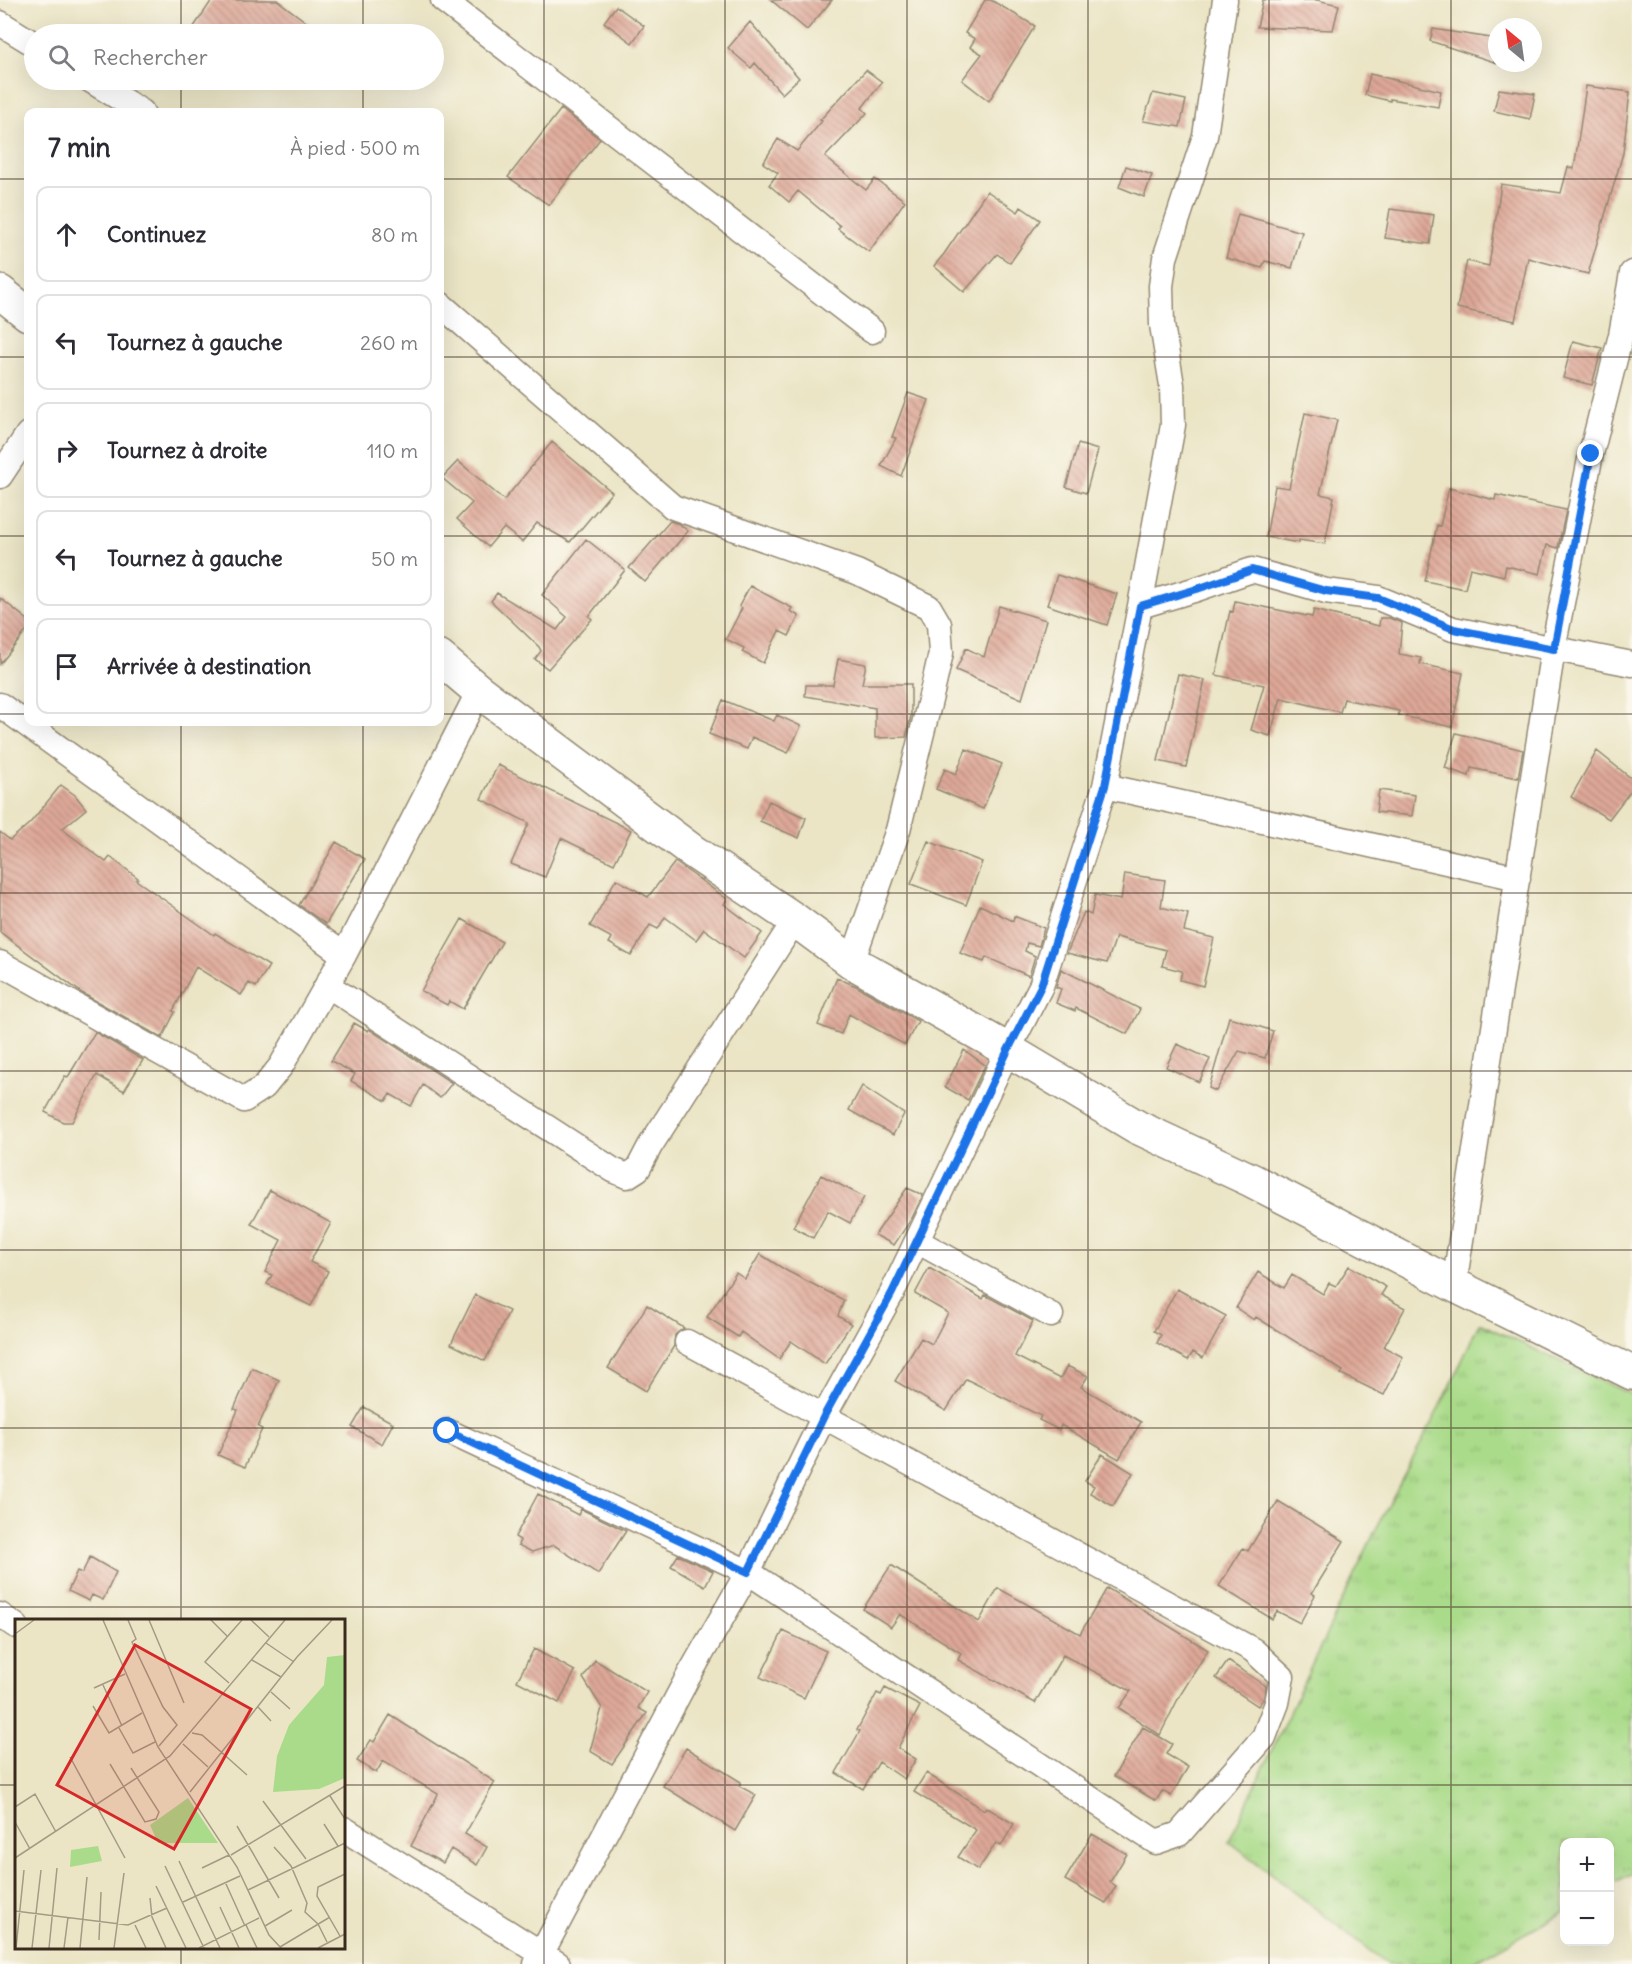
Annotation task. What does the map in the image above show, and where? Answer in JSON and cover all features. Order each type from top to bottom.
[{"type":"highway","points":[[0,292],[24,311]]},
{"type":"highway","points":[[444,661],[479,691],[692,851],[795,920],[852,962],[1008,1050],[1137,1127],[1251,1180],[1618,1366]]},
{"type":"street","points":[[443,0],[650,162],[872,331]]},
{"type":"street","points":[[345,1830],[545,1960],[688,1677],[748,1572],[824,1416],[892,1293],[1041,986],[1105,786],[1140,606],[1173,425],[1172,385],[1162,325],[1161,286],[1165,258],[1204,136],[1225,0]]},
{"type":"street","points":[[0,23],[24,39]]},
{"type":"street","points":[[106,90],[136,108]]},
{"type":"street","points":[[1454,1284],[1554,649],[1591,454],[1621,335],[1632,273]]},
{"type":"street","points":[[444,307],[673,507],[857,572],[929,607],[939,624],[940,653],[936,676],[898,830],[852,962]]},
{"type":"street","points":[[0,476],[24,440]]},
{"type":"street","points":[[1140,606],[1252,570],[1326,591],[1378,598],[1454,629],[1632,664]]},
{"type":"street","points":[[0,963],[244,1100],[264,1087],[281,1066],[344,955],[479,691]]},
{"type":"street","points":[[0,705],[24,722]]},
{"type":"street","points":[[29,726],[344,955]]},
{"type":"street","points":[[1105,786],[1518,878]]},
{"type":"street","points":[[327,985],[613,1170],[627,1176],[638,1169],[650,1146],[795,920]]},
{"type":"street","points":[[917,1241],[1051,1315]]},
{"type":"street","points":[[447,1431],[748,1572],[1156,1842],[1179,1834],[1264,1737],[1277,1703],[1282,1677],[1253,1650],[687,1342]]},
{"type":"street","points":[[0,1615],[15,1625]]},
{"type":"green space","points":[[1479,1323],[1632,1395],[1632,1874],[1614,1884],[1614,1838],[1560,1838],[1560,1914],[1471,1964],[1387,1964],[1229,1841],[1374,1533],[1450,1387]]},
{"type":"building","points":[[212,0],[277,0],[309,24],[196,24]]},
{"type":"building","points":[[771,0],[832,0],[807,30]]},
{"type":"building","points":[[985,0],[991,0],[1035,26],[989,101],[962,80],[982,54],[970,47],[975,39],[965,33]]},
{"type":"building","points":[[1263,0],[1317,0],[1339,5],[1333,30],[1257,27]]},
{"type":"building","points":[[616,6],[644,26],[632,43],[604,22]]},
{"type":"building","points":[[750,22],[799,78],[782,94],[755,63],[751,68],[728,48]]},
{"type":"building","points":[[1433,29],[1488,38],[1488,60],[1430,41]]},
{"type":"building","points":[[866,70],[882,82],[862,108],[867,113],[825,157],[866,190],[875,179],[905,201],[869,252],[838,229],[840,226],[798,191],[789,202],[769,185],[778,173],[763,163],[778,139],[797,151],[822,121],[820,120]]},
{"type":"building","points":[[1370,74],[1441,91],[1438,107],[1390,99],[1390,101],[1365,95]]},
{"type":"building","points":[[1586,86],[1630,92],[1623,153],[1588,274],[1528,258],[1515,321],[1457,308],[1467,261],[1489,266],[1501,184],[1561,193],[1568,167],[1574,169]]},
{"type":"building","points":[[1499,89],[1535,94],[1530,119],[1494,111]]},
{"type":"building","points":[[1153,93],[1186,100],[1180,127],[1143,121]]},
{"type":"building","points":[[561,109],[600,139],[549,205],[508,177]]},
{"type":"building","points":[[1126,166],[1152,175],[1144,197],[1119,187]]},
{"type":"building","points":[[987,191],[1018,212],[1021,207],[1040,220],[1010,263],[997,254],[964,292],[934,266]]},
{"type":"building","points":[[1390,209],[1434,215],[1430,244],[1385,238]]},
{"type":"building","points":[[1238,214],[1302,232],[1292,268],[1265,261],[1262,268],[1226,258]]},
{"type":"building","points":[[1573,341],[1602,348],[1592,385],[1563,378]]},
{"type":"building","points":[[908,393],[929,400],[901,476],[881,466],[896,438],[892,437]]},
{"type":"building","points":[[1305,413],[1337,420],[1320,494],[1334,497],[1325,544],[1299,540],[1299,543],[1266,537],[1275,486],[1289,488]]},
{"type":"building","points":[[552,442],[612,492],[570,542],[537,523],[522,542],[504,528],[488,547],[457,519],[472,503],[444,480],[444,476],[458,461],[504,500]]},
{"type":"building","points":[[1078,444],[1098,450],[1086,493],[1066,487]]},
{"type":"building","points":[[1449,488],[1495,500],[1496,495],[1566,510],[1558,548],[1547,545],[1540,574],[1506,566],[1504,576],[1470,568],[1465,589],[1425,581],[1437,525],[1440,526]]},
{"type":"building","points":[[670,521],[688,531],[645,582],[629,568]]},
{"type":"building","points":[[586,539],[625,570],[589,616],[592,619],[548,669],[535,659],[541,651],[539,647],[491,601],[497,593],[557,630],[567,617],[542,595]]},
{"type":"building","points":[[1057,575],[1117,594],[1107,625],[1047,605]]},
{"type":"building","points":[[750,586],[792,608],[790,611],[799,616],[789,636],[779,631],[763,663],[742,652],[744,648],[726,639]]},
{"type":"building","points":[[0,598],[24,617],[24,634],[0,664]]},
{"type":"building","points":[[1235,601],[1312,617],[1314,610],[1379,626],[1380,618],[1389,618],[1402,623],[1399,654],[1421,658],[1420,664],[1463,673],[1452,727],[1398,715],[1399,711],[1344,699],[1340,712],[1281,698],[1270,736],[1251,730],[1264,685],[1216,675],[1230,611],[1233,612]]},
{"type":"building","points":[[999,606],[1046,620],[1022,699],[956,670],[966,648],[984,657]]},
{"type":"building","points":[[838,659],[866,664],[862,684],[911,684],[911,716],[906,737],[875,738],[875,708],[805,696],[806,685],[833,685]]},
{"type":"building","points":[[1178,674],[1205,680],[1186,767],[1158,761]]},
{"type":"building","points":[[723,700],[774,721],[777,715],[801,726],[788,753],[752,737],[747,749],[709,734]]},
{"type":"building","points":[[1456,733],[1523,750],[1518,778],[1471,768],[1469,776],[1445,768]]},
{"type":"building","points":[[966,749],[1002,764],[983,809],[936,789],[945,769],[956,774]]},
{"type":"building","points":[[1597,751],[1632,779],[1632,789],[1609,819],[1571,797]]},
{"type":"building","points":[[498,765],[631,830],[614,864],[561,838],[545,877],[511,864],[529,823],[481,799]]},
{"type":"building","points":[[61,785],[75,795],[86,809],[62,829],[106,862],[110,857],[138,878],[136,880],[214,935],[215,933],[269,966],[256,987],[249,983],[241,995],[196,967],[162,1038],[82,993],[0,932],[0,832],[10,840],[30,823]]},
{"type":"building","points":[[1379,790],[1415,795],[1412,816],[1376,812]]},
{"type":"building","points":[[769,801],[806,818],[799,838],[760,821]]},
{"type":"building","points":[[928,841],[982,862],[966,905],[911,884]]},
{"type":"building","points":[[336,842],[365,859],[326,924],[299,905]]},
{"type":"building","points":[[675,862],[727,899],[724,904],[762,933],[744,958],[704,929],[696,940],[665,917],[658,929],[650,925],[631,956],[609,943],[612,938],[590,926],[616,879],[648,897]]},
{"type":"building","points":[[1125,874],[1165,880],[1161,907],[1188,914],[1184,931],[1214,938],[1203,986],[1180,980],[1182,971],[1162,966],[1166,950],[1116,937],[1107,963],[1067,953],[1084,912],[1091,915],[1095,895],[1121,900]]},
{"type":"building","points":[[980,905],[1013,921],[1014,916],[1044,928],[1039,946],[1027,943],[1025,951],[1035,956],[1029,976],[986,957],[984,962],[960,953]]},
{"type":"building","points":[[462,919],[502,942],[463,1009],[449,1001],[447,1005],[421,991]]},
{"type":"building","points":[[1061,969],[1140,1009],[1127,1034],[1076,1008],[1075,1011],[1056,1003],[1061,989],[1056,987]]},
{"type":"building","points":[[837,978],[856,986],[918,1021],[905,1045],[849,1014],[841,1034],[818,1025]]},
{"type":"building","points":[[1229,1017],[1273,1031],[1265,1058],[1239,1051],[1216,1091],[1209,1088]]},
{"type":"building","points":[[354,1023],[368,1031],[369,1029],[452,1083],[440,1098],[423,1085],[411,1106],[390,1094],[386,1101],[351,1081],[355,1074],[331,1061]]},
{"type":"building","points":[[95,1032],[143,1060],[124,1091],[97,1075],[72,1122],[63,1122],[45,1112],[65,1076],[68,1077]]},
{"type":"building","points":[[1177,1044],[1210,1059],[1199,1082],[1166,1067]]},
{"type":"building","points":[[964,1050],[985,1065],[968,1100],[945,1087]]},
{"type":"building","points":[[862,1086],[904,1114],[893,1135],[849,1110]]},
{"type":"building","points":[[821,1175],[864,1197],[850,1223],[828,1211],[813,1238],[793,1227]]},
{"type":"building","points":[[907,1188],[923,1195],[912,1218],[894,1245],[875,1235]]},
{"type":"building","points":[[270,1190],[331,1223],[310,1262],[328,1271],[311,1306],[267,1284],[272,1275],[265,1272],[281,1240],[251,1224]]},
{"type":"building","points":[[760,1254],[787,1271],[844,1300],[838,1316],[851,1324],[825,1364],[791,1341],[779,1359],[741,1332],[738,1337],[707,1317],[736,1273],[745,1279]]},
{"type":"building","points":[[1349,1266],[1386,1287],[1381,1295],[1405,1308],[1384,1347],[1403,1357],[1384,1395],[1341,1374],[1343,1371],[1256,1317],[1254,1320],[1236,1308],[1258,1272],[1284,1288],[1292,1275],[1323,1294],[1329,1283],[1336,1286]]},
{"type":"building","points":[[929,1268],[983,1299],[985,1295],[1033,1321],[1015,1356],[1060,1379],[1067,1366],[1088,1376],[1081,1387],[1141,1422],[1119,1459],[1061,1425],[1059,1430],[1039,1420],[1041,1416],[966,1379],[946,1411],[895,1381],[921,1338],[932,1344],[948,1313],[915,1294]]},
{"type":"building","points":[[1177,1289],[1226,1316],[1203,1358],[1193,1352],[1188,1360],[1157,1343],[1161,1335],[1154,1331]]},
{"type":"building","points":[[475,1295],[509,1311],[485,1361],[451,1344]]},
{"type":"building","points":[[647,1305],[684,1328],[675,1335],[674,1346],[646,1391],[608,1368]]},
{"type":"building","points":[[252,1368],[279,1380],[258,1427],[262,1429],[245,1467],[218,1455],[238,1410],[234,1409]]},
{"type":"building","points":[[364,1407],[393,1423],[382,1444],[352,1427]]},
{"type":"building","points":[[1102,1454],[1133,1473],[1113,1506],[1090,1493],[1094,1486],[1085,1481]]},
{"type":"building","points":[[538,1494],[578,1515],[581,1509],[626,1531],[598,1574],[554,1545],[532,1552],[518,1545],[520,1540],[515,1537]]},
{"type":"building","points":[[1278,1501],[1344,1541],[1312,1593],[1315,1595],[1300,1623],[1277,1611],[1272,1619],[1219,1586],[1243,1548],[1248,1551]]},
{"type":"building","points":[[678,1555],[713,1571],[705,1586],[671,1566]]},
{"type":"building","points":[[90,1557],[116,1572],[103,1600],[92,1595],[89,1601],[68,1591],[77,1571],[82,1573]]},
{"type":"building","points":[[891,1565],[979,1622],[998,1588],[1080,1634],[1107,1588],[1208,1650],[1179,1697],[1160,1735],[1119,1708],[1131,1691],[1063,1655],[1035,1703],[958,1660],[961,1653],[900,1614],[891,1627],[863,1609]]},
{"type":"building","points":[[783,1631],[826,1651],[804,1698],[760,1677]]},
{"type":"building","points":[[534,1649],[575,1671],[559,1703],[517,1681]]},
{"type":"building","points":[[595,1660],[647,1692],[638,1708],[647,1713],[612,1764],[590,1751],[602,1708],[583,1678]]},
{"type":"building","points":[[1228,1661],[1266,1686],[1264,1698],[1258,1706],[1216,1678]]},
{"type":"building","points":[[885,1688],[920,1706],[898,1748],[916,1759],[904,1779],[879,1762],[863,1789],[836,1773],[860,1731],[857,1730],[877,1693],[881,1695]]},
{"type":"building","points":[[390,1715],[495,1782],[465,1834],[487,1847],[477,1865],[451,1849],[443,1863],[411,1846],[438,1794],[383,1761],[376,1773],[357,1761],[371,1740],[374,1742]]},
{"type":"building","points":[[1143,1727],[1172,1744],[1166,1754],[1188,1767],[1171,1796],[1162,1791],[1156,1801],[1114,1776]]},
{"type":"building","points":[[686,1748],[741,1782],[739,1786],[756,1795],[735,1831],[663,1786]]},
{"type":"building","points":[[926,1773],[984,1810],[986,1807],[1014,1824],[1001,1846],[996,1843],[978,1870],[958,1857],[976,1830],[914,1792]]},
{"type":"building","points":[[1092,1834],[1127,1854],[1110,1882],[1116,1886],[1106,1903],[1065,1880]]},
{"type":"route","points":[[447,1431],[748,1572],[824,1416],[892,1293],[1041,986],[1105,786],[1140,606],[1252,570],[1326,591],[1378,598],[1454,629],[1554,649],[1591,454]]}]
